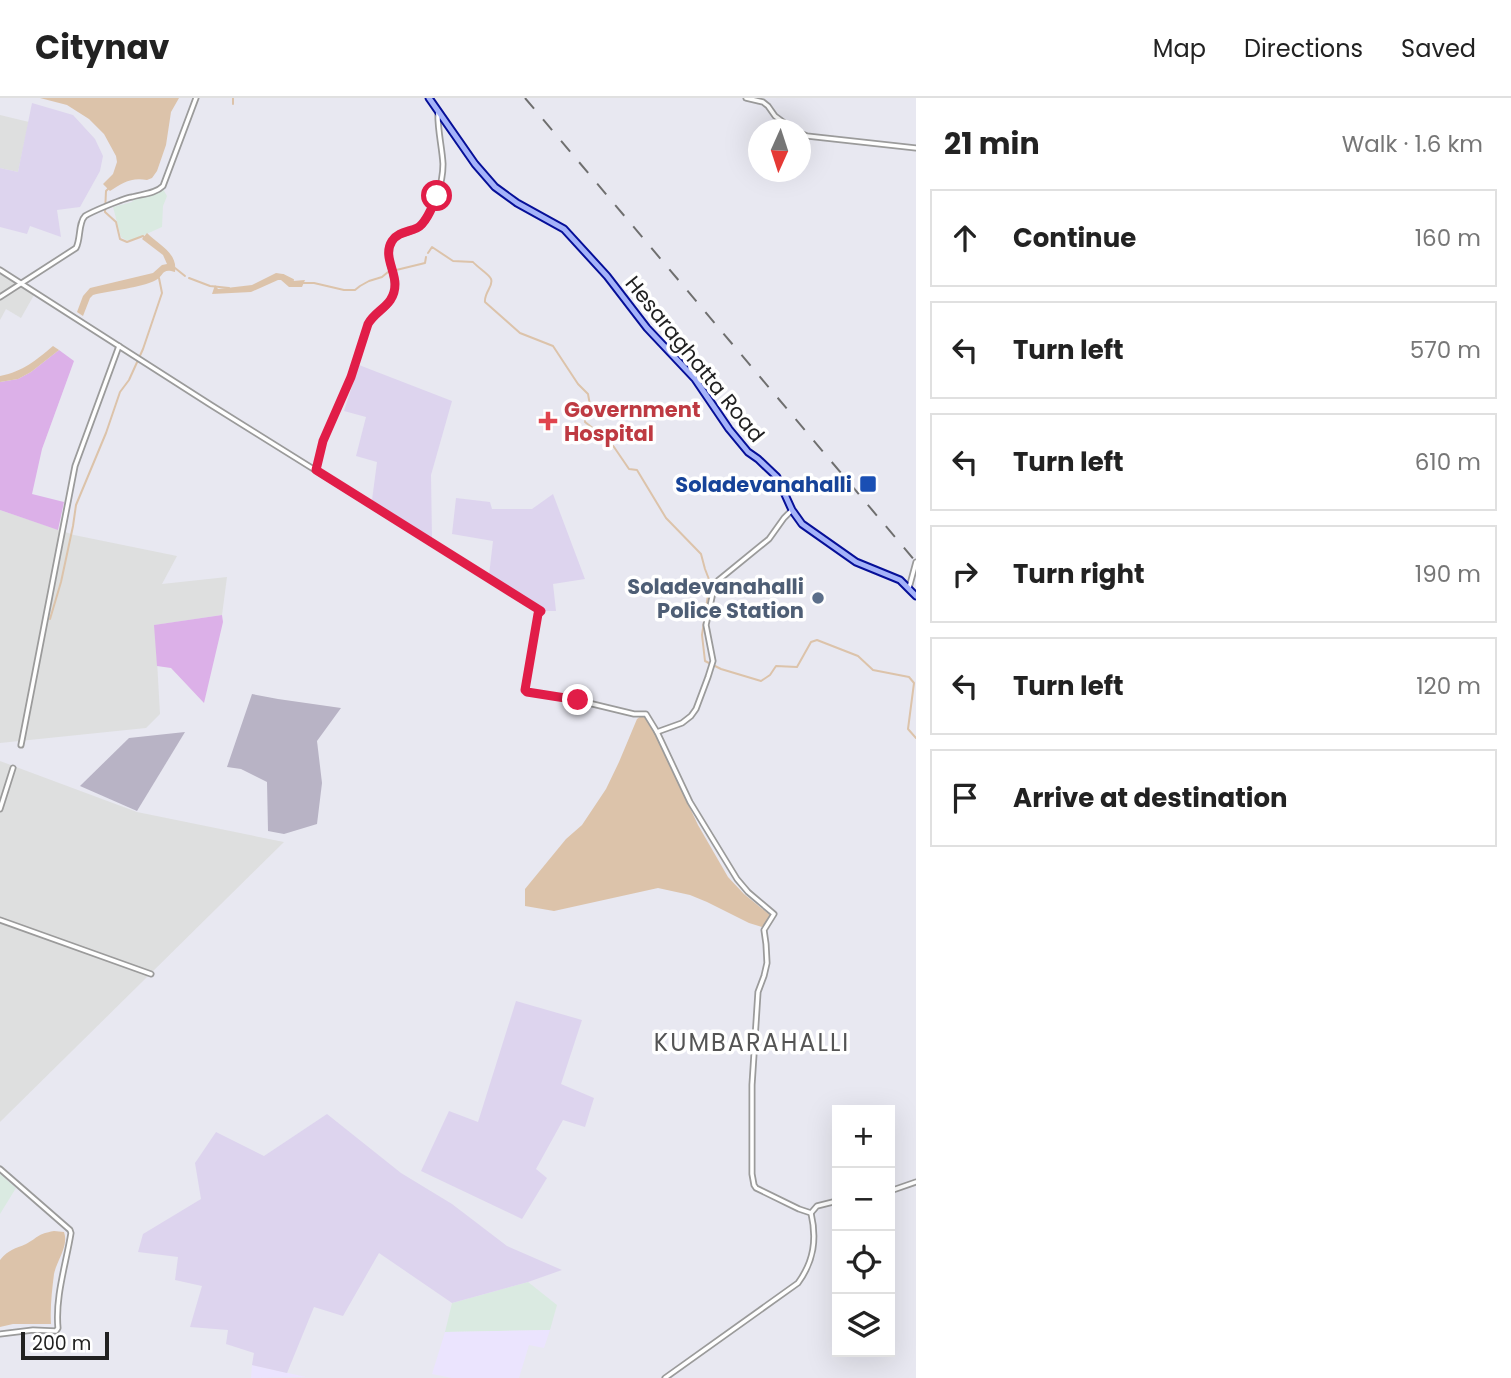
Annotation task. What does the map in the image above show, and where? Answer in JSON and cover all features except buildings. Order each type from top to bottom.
[{"type":"main road","name":"Hesaraghatta Road","points":[[431,98],[495,187],[507,197],[564,229],[611,281],[647,328],[695,379],[748,452],[777,477],[792,510],[802,524],[856,562],[900,580],[916,596]]},
{"type":"street","points":[[0,296],[76,248],[84,218],[128,197],[156,191],[163,186],[196,98]]},
{"type":"street","points":[[746,98],[762,102],[779,119]]},
{"type":"street","points":[[316,470],[323,441],[351,377],[368,324],[372,317],[387,307],[393,294],[395,284],[389,260],[391,243],[394,237],[419,228],[437,196],[443,164],[439,110]]},
{"type":"street","points":[[811,136],[916,148]]},
{"type":"street","points":[[0,270],[541,611],[538,614],[525,688],[527,692],[578,700],[634,714],[646,714],[690,802],[737,879],[774,914],[764,930],[766,963],[758,992],[752,1085],[752,1174],[756,1188],[811,1213]]},
{"type":"street","points":[[21,745],[75,466],[118,346]]},
{"type":"street","points":[[657,732],[682,723],[696,709],[713,665],[706,625],[715,583],[769,540],[783,518],[792,510]]},
{"type":"street","points":[[909,588],[916,562]]},
{"type":"street","points":[[0,809],[13,768]]},
{"type":"street","points":[[0,920],[151,974]]},
{"type":"street","points":[[0,1169],[71,1230],[71,1233],[59,1297],[56,1331],[33,1330],[0,1334]]},
{"type":"street","points":[[895,1189],[916,1182]]},
{"type":"street","points":[[665,1378],[798,1283],[811,1260],[811,1213],[817,1206],[832,1202]]},
{"type":"shaded area","points":[[40,98],[179,98],[171,112],[166,145],[152,178],[127,181],[110,191],[103,184],[113,174],[117,162],[104,134],[89,119],[67,105]]},
{"type":"shaded area","points":[[32,103],[73,115],[95,139],[103,156],[100,171],[80,207],[57,210],[61,237],[30,226],[27,234],[0,227],[0,168],[18,172]]},
{"type":"shaded area","points":[[0,115],[29,122],[18,172],[0,168]]},
{"type":"shaded area","points":[[163,189],[167,196],[163,206],[162,227],[133,240],[121,237],[113,207]]},
{"type":"shaded area","points":[[147,233],[171,254],[175,272],[165,271],[156,280],[142,285],[93,295],[83,316],[77,312],[83,296],[90,288],[153,273],[167,264],[163,255],[142,239]]},
{"type":"shaded area","points":[[276,273],[293,281],[305,280],[302,287],[289,287],[278,280],[251,292],[212,294],[215,285],[218,289],[252,285]]},
{"type":"shaded area","points":[[0,274],[34,295],[21,318],[6,309],[0,320]]},
{"type":"shaded area","points":[[53,346],[59,350],[31,372],[18,379],[0,382],[0,376],[23,368]]},
{"type":"shaded area","points":[[59,350],[74,361],[42,449],[32,494],[64,502],[58,530],[0,510],[0,382],[18,379],[31,372]]},
{"type":"shaded area","points":[[359,365],[452,401],[431,475],[432,538],[372,500],[377,462],[356,456],[366,417],[344,411]]},
{"type":"shaded area","points":[[553,494],[585,579],[553,584],[556,611],[546,611],[489,575],[493,541],[452,534],[456,498],[490,502],[492,509],[532,509]]},
{"type":"shaded area","points":[[0,510],[74,535],[177,556],[162,584],[227,577],[222,615],[155,625],[160,714],[146,728],[0,743]]},
{"type":"shaded area","points":[[222,615],[223,622],[204,703],[171,668],[157,666],[154,625]]},
{"type":"shaded area","points":[[252,694],[341,708],[317,741],[322,783],[317,824],[284,834],[268,831],[267,782],[241,769],[227,767]]},
{"type":"shaded area","points":[[646,717],[698,825],[728,877],[770,915],[762,927],[690,895],[658,888],[554,911],[525,906],[525,889],[566,839],[582,825],[606,789],[637,719]]},
{"type":"shaded area","points":[[185,732],[137,811],[80,786],[129,738]]},
{"type":"shaded area","points":[[0,761],[137,812],[284,842],[0,1122]]},
{"type":"shaded area","points":[[516,1001],[582,1020],[561,1084],[594,1098],[585,1127],[563,1120],[536,1169],[547,1178],[522,1219],[421,1171],[449,1111],[478,1122]]},
{"type":"shaded area","points":[[327,1114],[401,1173],[452,1204],[507,1246],[562,1270],[452,1303],[379,1253],[343,1316],[314,1307],[287,1373],[252,1365],[254,1353],[226,1344],[228,1330],[190,1327],[202,1286],[175,1280],[178,1257],[138,1252],[143,1234],[201,1199],[195,1163],[216,1132],[264,1156]]},
{"type":"shaded area","points":[[0,1174],[16,1188],[0,1214]]},
{"type":"shaded area","points":[[54,1231],[64,1232],[65,1242],[54,1274],[51,1324],[13,1324],[0,1327],[0,1260],[12,1250]]},
{"type":"shaded area","points":[[528,1282],[557,1305],[550,1330],[445,1332],[452,1303]]},
{"type":"shaded area","points":[[550,1330],[544,1348],[529,1345],[519,1378],[452,1378],[432,1374],[445,1332]]},
{"type":"shaded area","points":[[252,1365],[306,1377],[251,1378]]},
{"type":"waterway","points":[[233,98],[233,104]]},
{"type":"waterway","points":[[109,188],[106,191],[105,212],[116,222],[120,239],[127,242],[143,236],[145,238]]},
{"type":"waterway","points":[[428,253],[432,247],[453,261],[473,262],[488,275],[492,282],[485,302],[520,333],[553,346],[578,384],[588,394],[590,405],[585,422],[594,429]]},
{"type":"waterway","points":[[302,283],[355,290],[388,272],[425,263],[426,257]]},
{"type":"waterway","points":[[175,268],[185,276]]},
{"type":"waterway","points":[[283,275],[293,280]]},
{"type":"waterway","points":[[50,619],[61,582],[76,505],[120,392],[129,380],[143,349],[162,293],[159,278]]},
{"type":"waterway","points":[[189,278],[210,286],[229,288]]},
{"type":"waterway","points":[[599,432],[614,447],[629,469],[637,470],[666,518],[701,554],[710,582],[702,635],[705,661],[721,669],[761,681],[770,675],[776,666],[797,667],[811,642],[817,640],[858,656],[873,670],[909,677],[914,683],[908,729],[916,738]]},
{"type":"railway","points":[[525,98],[916,562]]},
{"type":"place","name":"Government Hospital","points":[[548,421]]},
{"type":"place","name":"Soladevanahalli","points":[[868,484]]},
{"type":"place","name":"Soladevanahalli Police Station","points":[[818,598]]},
{"type":"district","name":"KUMBARAHALLI","points":[[752,1042]]},
{"type":"route","points":[[437,196],[419,228],[394,237],[391,243],[389,260],[395,284],[393,294],[387,307],[372,317],[368,324],[351,377],[323,441],[316,470],[541,611],[538,614],[525,690],[545,696],[578,700]]}]
